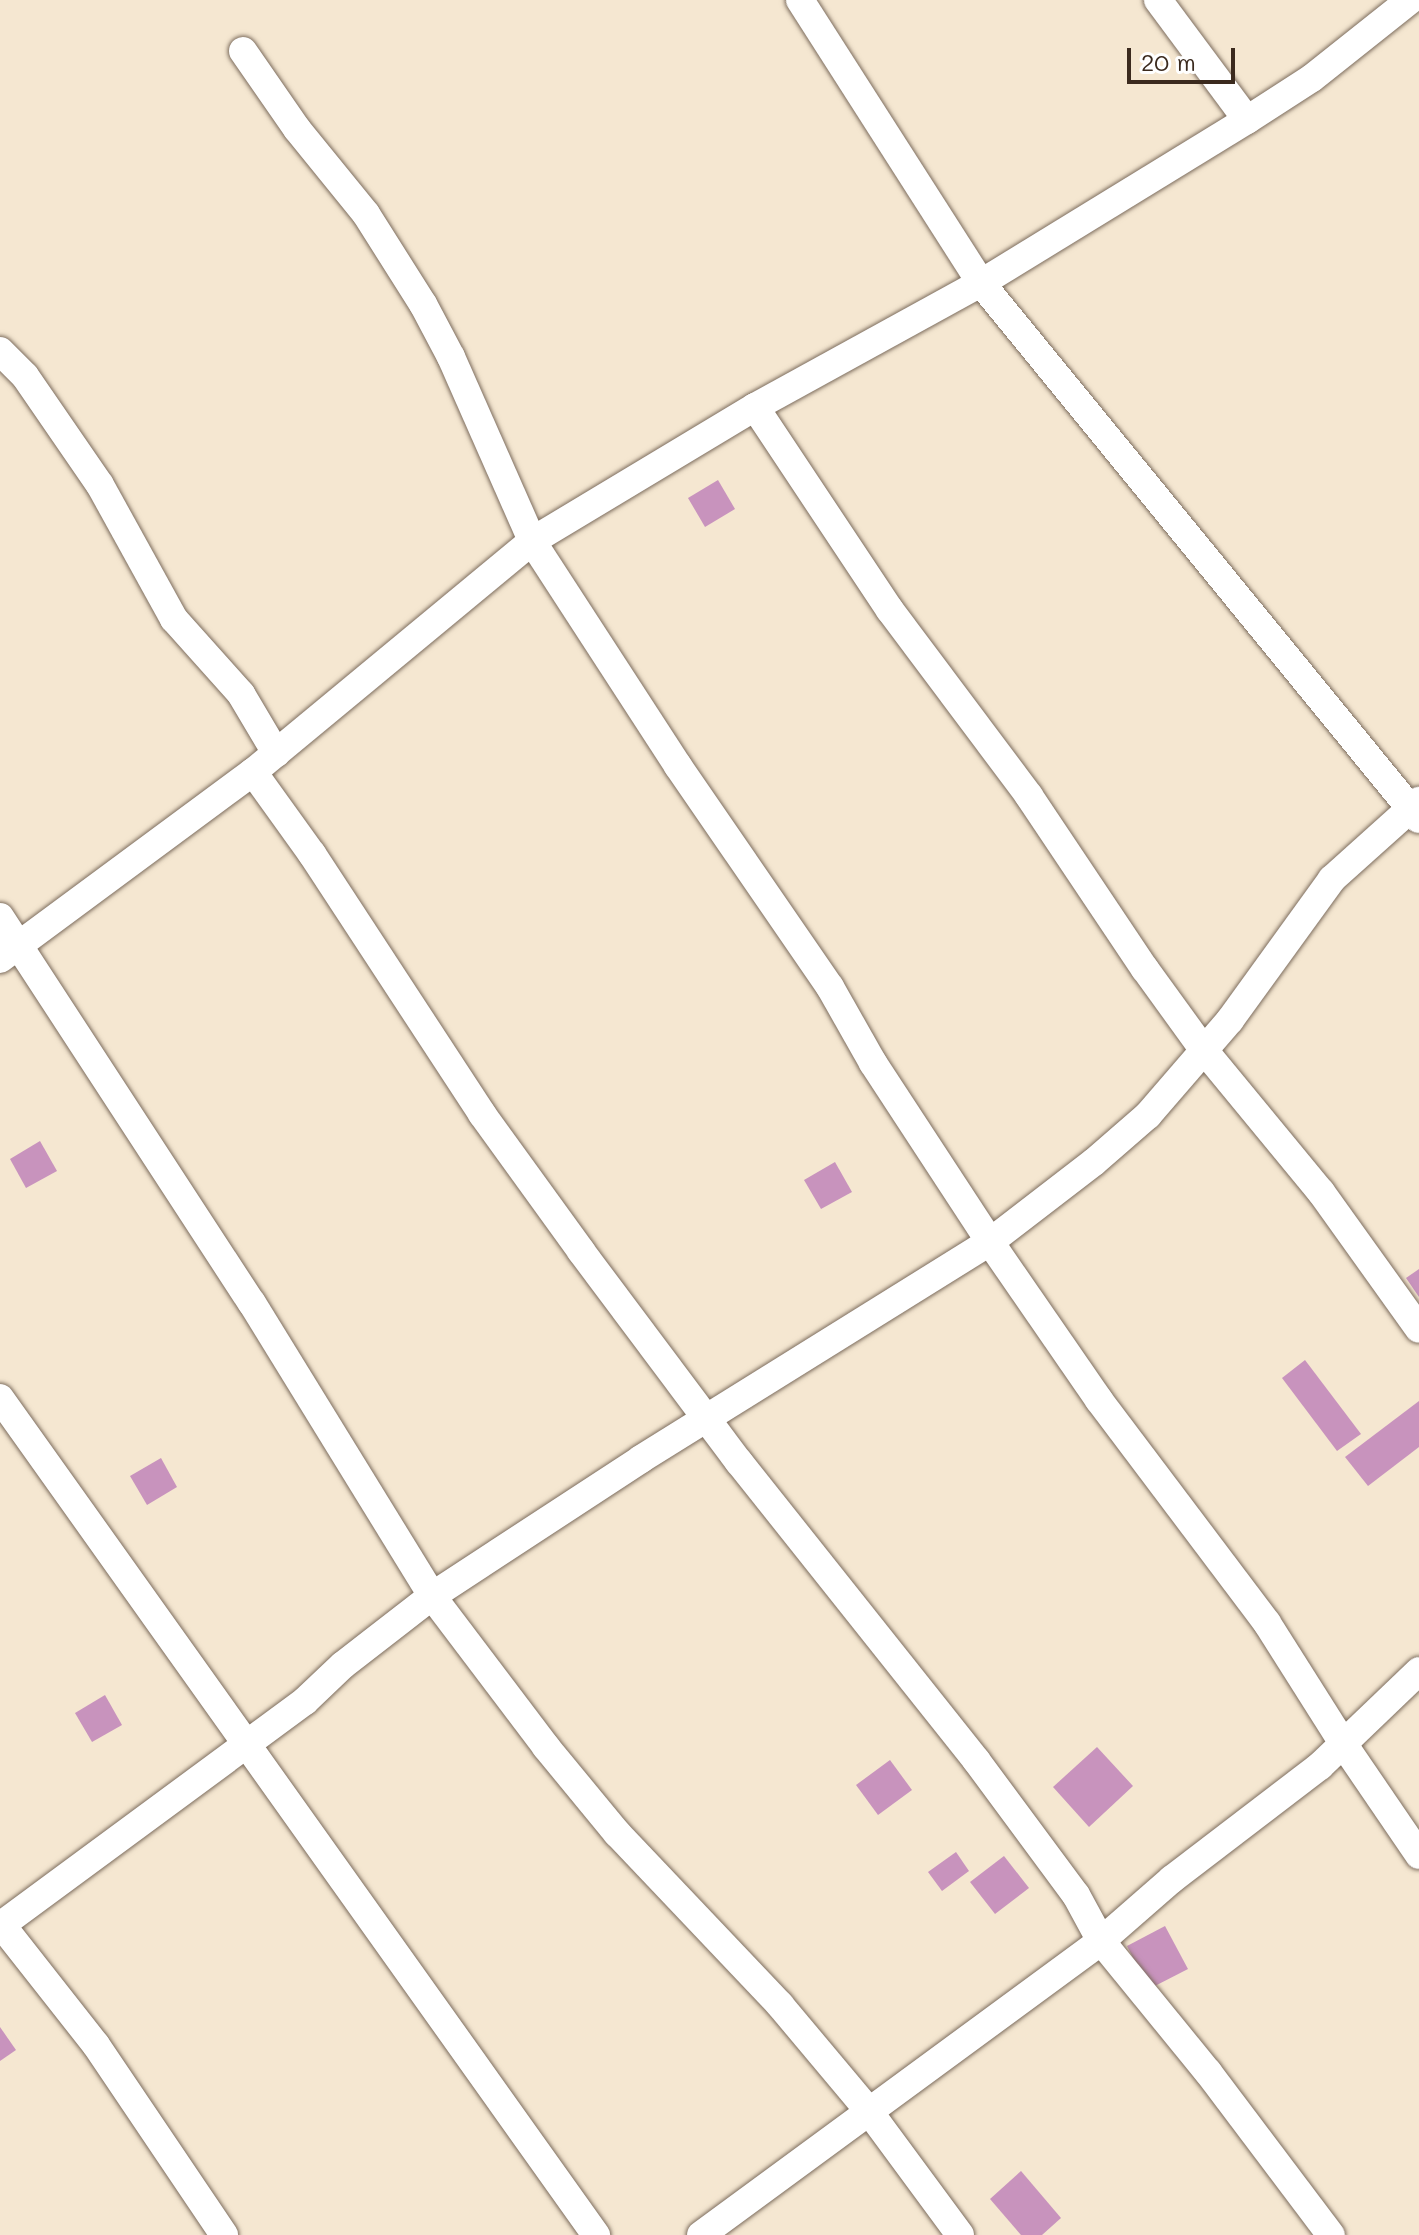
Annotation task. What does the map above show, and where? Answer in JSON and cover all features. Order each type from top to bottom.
[{"type":"street","points":[[224,2235],[96,2045],[0,1925],[305,1701],[343,1665],[432,1596],[709,1417],[990,1242],[1094,1162],[1148,1115],[1276,961],[1332,879],[1416,810],[981,283],[800,0]]},
{"type":"street","points":[[1158,0],[1247,120]]},
{"type":"street","points":[[8,953],[253,772],[532,541],[755,407],[981,283],[1247,120],[1312,78],[1410,0]]},
{"type":"street","points":[[243,51],[297,129],[366,214],[423,304],[451,357],[476,420],[532,541],[678,766],[830,987],[873,1063],[990,1242],[1099,1400],[1267,1623],[1344,1745],[1419,1855]]},
{"type":"street","points":[[0,351],[25,376],[93,474],[174,619],[241,694],[276,753]]},
{"type":"street","points":[[755,407],[890,610],[1029,796],[1203,1049],[1321,1192],[1419,1329]]},
{"type":"street","points":[[253,772],[312,854],[482,1114],[709,1417],[739,1462],[976,1760],[1076,1895],[1101,1941],[1208,2072],[1331,2235]]},
{"type":"street","points":[[0,917],[8,953],[252,1303],[432,1596],[546,1747],[617,1833],[780,2005],[868,2110],[960,2235]]},
{"type":"street","points":[[0,1398],[596,2235]]},
{"type":"street","points":[[701,2235],[1101,1941],[1172,1879],[1344,1745],[1366,1719],[1419,1671]]},
{"type":"building","points":[[718,480],[735,509],[705,527],[688,498]]},
{"type":"building","points":[[40,1141],[57,1171],[26,1188],[10,1159]]},
{"type":"building","points":[[835,1162],[852,1192],[821,1209],[804,1180]]},
{"type":"building","points":[[1419,1269],[1419,1297],[1406,1278]]},
{"type":"building","points":[[1305,1360],[1361,1434],[1337,1451],[1282,1378]]},
{"type":"building","points":[[1419,1401],[1419,1447],[1368,1486],[1345,1457]]},
{"type":"building","points":[[161,1458],[177,1487],[147,1505],[130,1476]]},
{"type":"building","points":[[105,1695],[122,1725],[92,1742],[75,1713]]},
{"type":"building","points":[[1097,1747],[1133,1786],[1089,1827],[1053,1787]]},
{"type":"building","points":[[890,1760],[912,1790],[878,1815],[856,1785]]},
{"type":"building","points":[[956,1852],[969,1871],[942,1891],[928,1872]]},
{"type":"building","points":[[1004,1856],[1029,1888],[995,1914],[970,1882]]},
{"type":"building","points":[[1165,1926],[1188,1969],[1149,1989],[1127,1946]]},
{"type":"building","points":[[0,2027],[16,2050],[0,2061]]},
{"type":"building","points":[[1021,2171],[1061,2218],[1042,2235],[1021,2235],[990,2199]]}]
